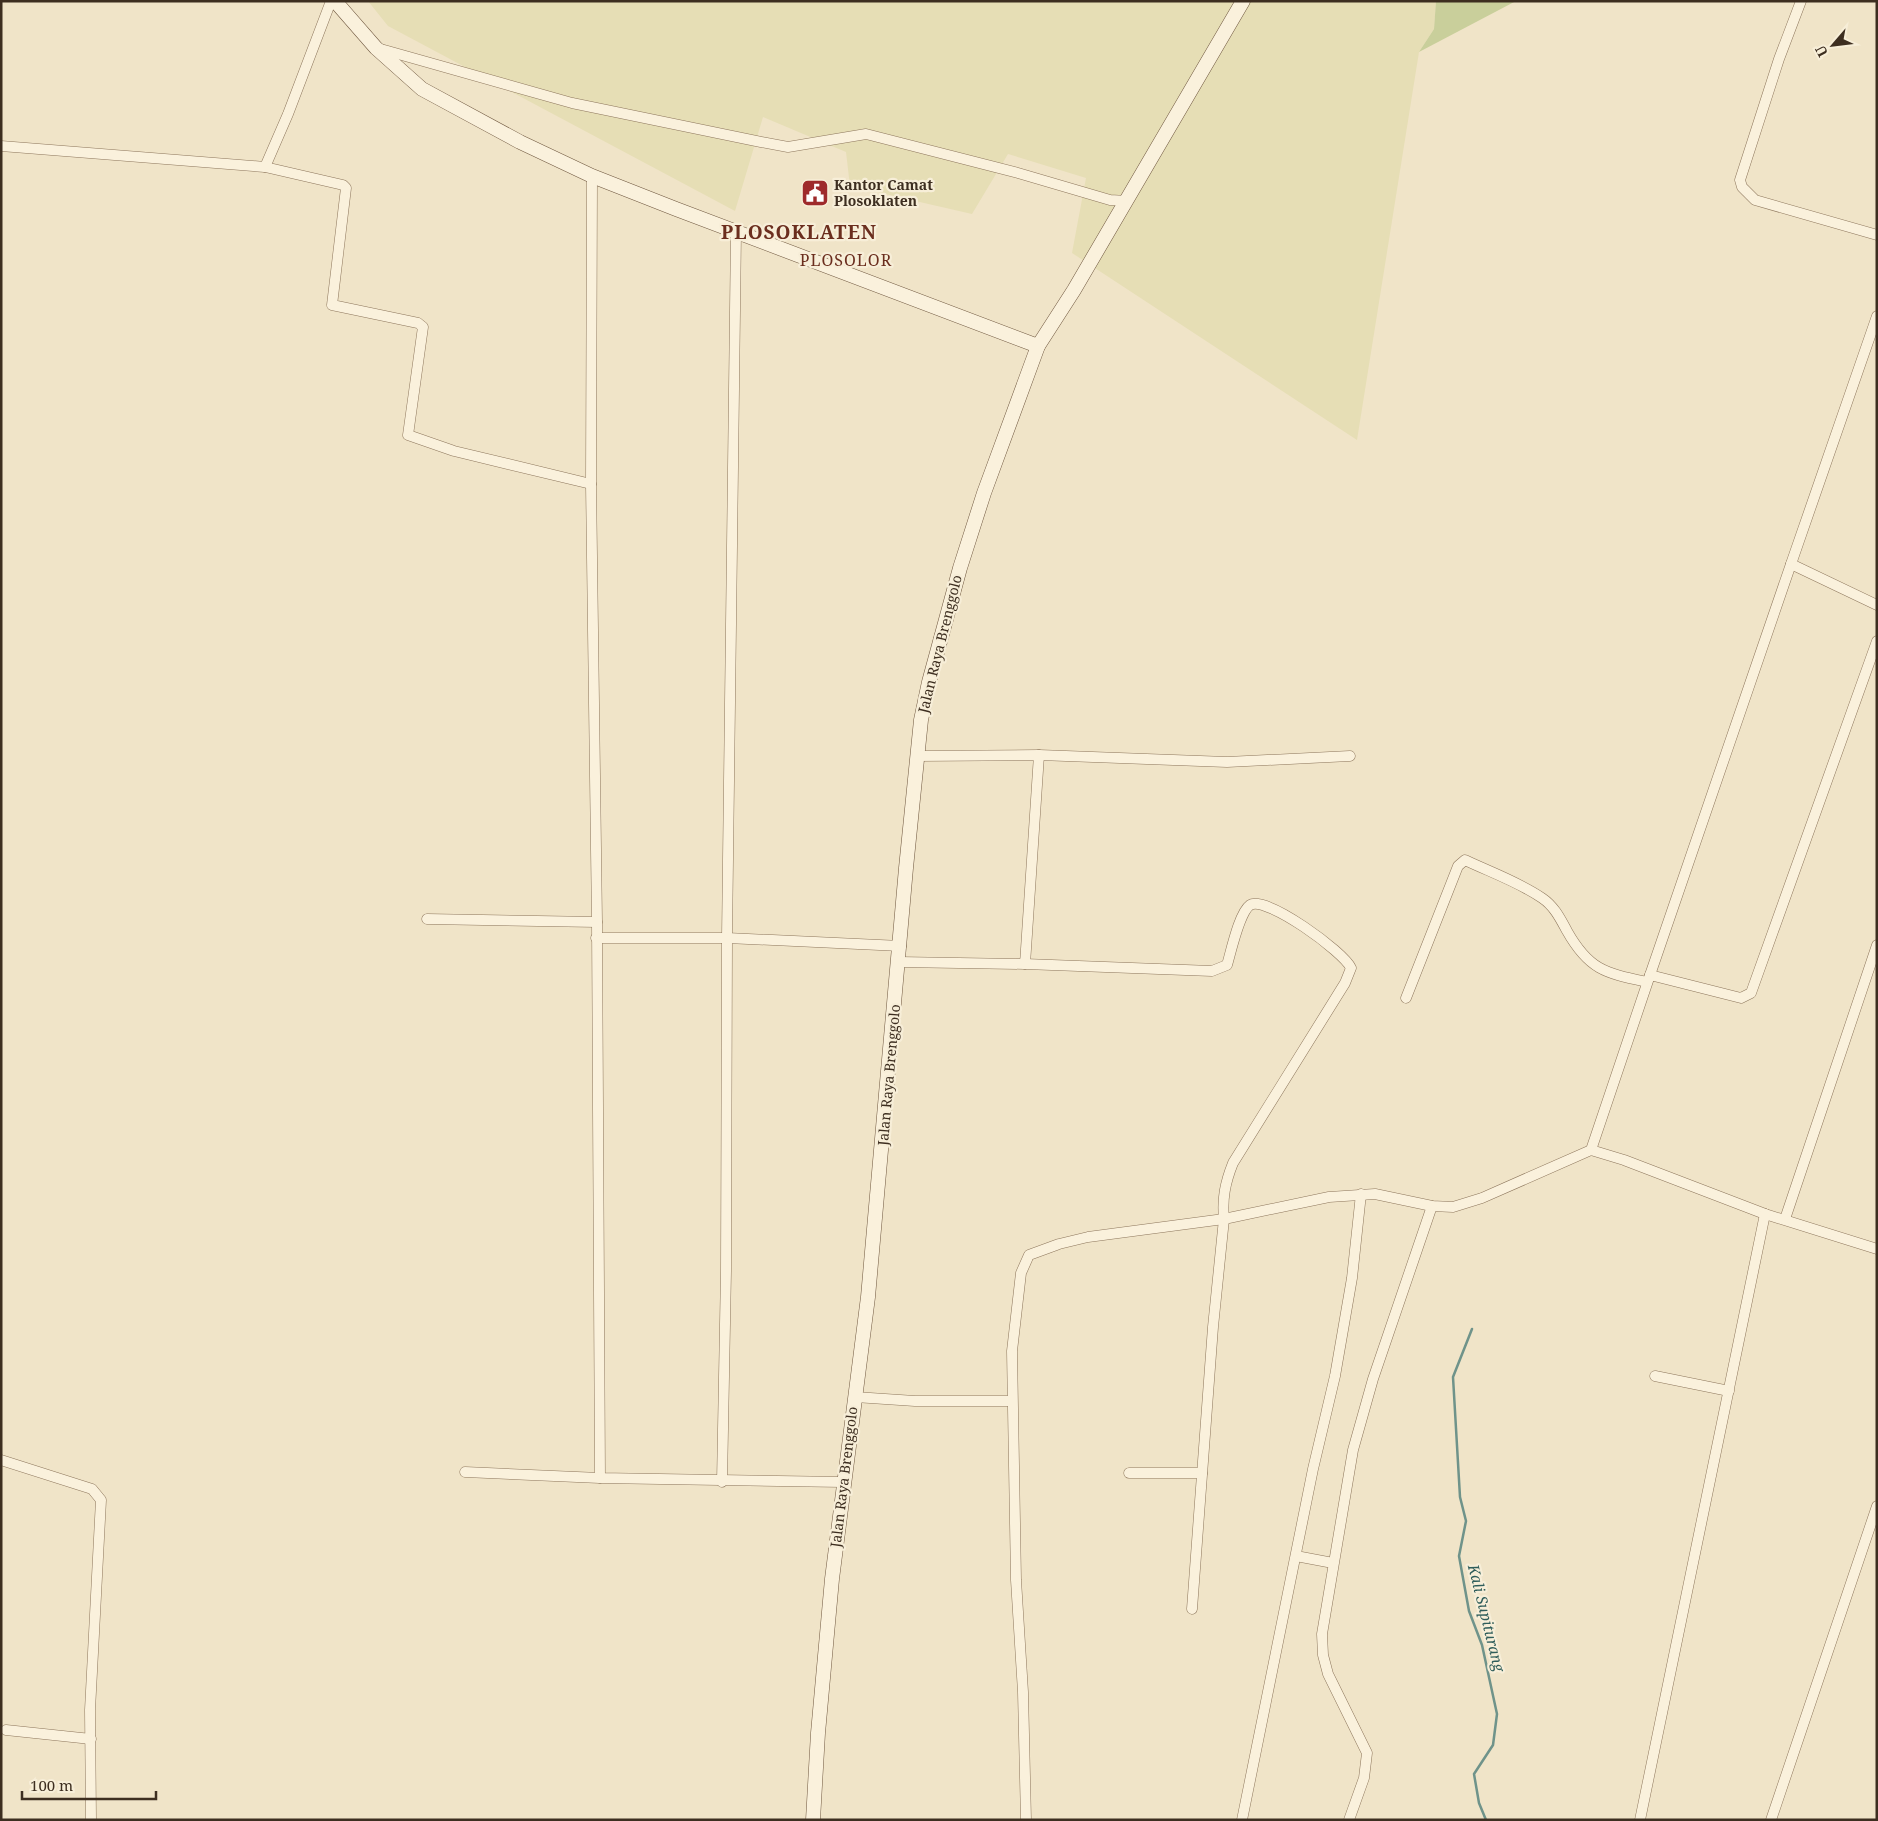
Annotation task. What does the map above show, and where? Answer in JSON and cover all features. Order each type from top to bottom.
[{"type":"main road","points":[[333,1],[376,48],[422,89],[520,142],[592,176],[1038,346]]},
{"type":"main road","name":"Jalan Raya Brenggolo","points":[[813,1820],[818,1733],[832,1579],[878,1200],[918,756],[929,682],[960,568],[984,492],[1038,346],[1074,290],[1243,1]]},
{"type":"street","points":[[265,167],[333,1]]},
{"type":"street","points":[[1801,1],[1779,59],[1740,180],[1742,188],[1755,200],[1877,235]]},
{"type":"street","points":[[376,48],[572,103],[742,138],[788,147],[866,134],[1018,173],[1110,200],[1126,201]]},
{"type":"street","points":[[1,146],[265,167],[343,185],[346,188],[332,305],[418,323],[423,327],[408,435],[454,451],[591,484]]},
{"type":"street","points":[[592,176],[591,484],[597,922],[600,1478]]},
{"type":"street","points":[[722,1482],[726,1271],[727,938],[736,232]]},
{"type":"street","points":[[1591,1150],[1791,564],[1875,329],[1877,316]]},
{"type":"street","points":[[1791,564],[1877,605]]},
{"type":"street","points":[[1406,998],[1458,866],[1465,860],[1541,897],[1556,910],[1578,950],[1590,963],[1615,975],[1649,978],[1742,998],[1751,993],[1877,641]]},
{"type":"street","points":[[918,756],[1039,755],[1227,762],[1350,756]]},
{"type":"street","points":[[1024,964],[1039,755]]},
{"type":"street","points":[[899,962],[1220,970],[1227,966],[1243,914],[1250,905],[1255,904],[1275,911],[1301,925],[1326,941],[1348,960],[1351,968],[1345,983],[1233,1163],[1225,1182],[1224,1219],[1213,1327],[1192,1609]]},
{"type":"street","points":[[427,919],[597,922]]},
{"type":"street","points":[[596,938],[727,938],[901,946]]},
{"type":"street","points":[[1785,1219],[1877,945]]},
{"type":"street","points":[[1026,1820],[1016,1580],[1012,1351],[1021,1273],[1029,1255],[1059,1244],[1088,1237],[1224,1219],[1329,1197],[1375,1194],[1432,1206],[1453,1207],[1474,1201],[1591,1150],[1624,1160],[1765,1214],[1877,1249]]},
{"type":"street","points":[[1242,1820],[1335,1376],[1352,1278],[1361,1194]]},
{"type":"street","points":[[1349,1820],[1364,1778],[1367,1753],[1328,1674],[1323,1655],[1322,1634],[1353,1450],[1373,1379],[1432,1206]]},
{"type":"street","points":[[1640,1820],[1765,1214]]},
{"type":"street","points":[[1655,1376],[1728,1392]]},
{"type":"street","points":[[855,1397],[915,1401],[1012,1401]]},
{"type":"street","points":[[1,1460],[92,1490],[101,1500],[90,1710],[91,1820]]},
{"type":"street","points":[[465,1472],[722,1482],[843,1482]]},
{"type":"street","points":[[1129,1473],[1202,1473]]},
{"type":"street","points":[[1771,1820],[1877,1506]]},
{"type":"street","points":[[1296,1556],[1333,1563]]},
{"type":"street","points":[[6,1730],[90,1739]]},
{"type":"shaded area","points":[[368,1],[1436,1],[1434,29],[1419,52],[1357,440],[1072,253],[1086,178],[1008,154],[972,214],[850,186],[846,152],[763,117],[735,211],[388,26]]},
{"type":"green space","points":[[1436,1],[1516,1],[1419,52],[1434,29]]},
{"type":"waterway","name":"Kali Supiturang","points":[[1472,1329],[1453,1377],[1460,1497],[1466,1521],[1459,1556],[1469,1611],[1482,1645],[1497,1714],[1493,1745],[1474,1774],[1479,1803],[1486,1820]]},
{"type":"place","name":"Kantor Camat Plosoklaten","points":[[815,193]]},
{"type":"district","name":"PLOSOKLATEN","points":[[799,232]]},
{"type":"district","name":"PLOSOLOR","points":[[846,260]]}]
